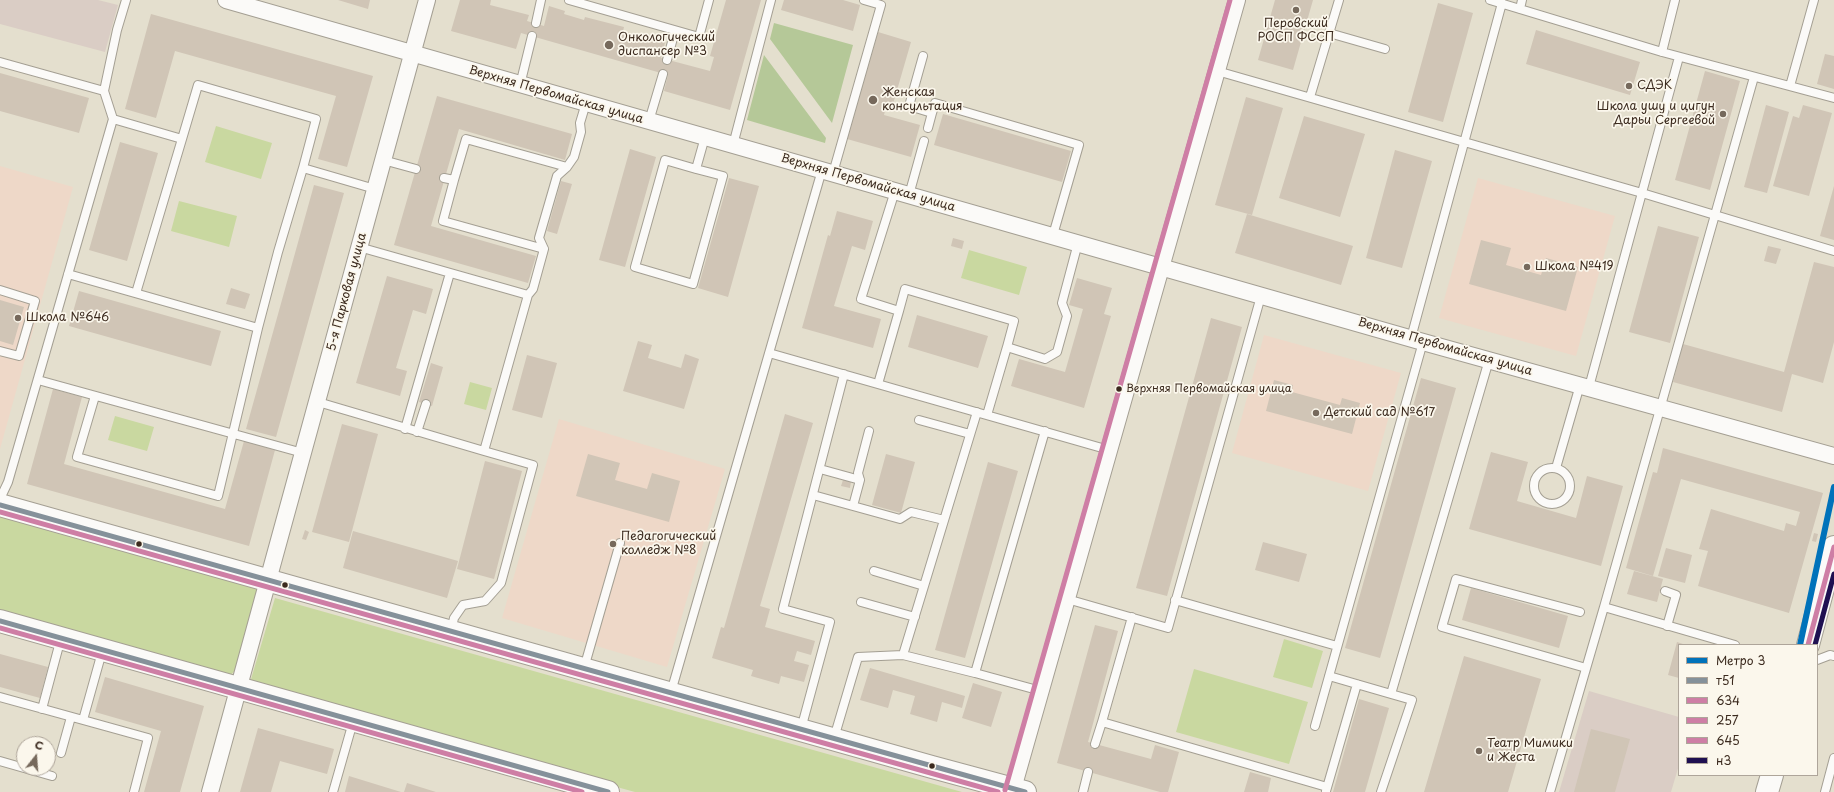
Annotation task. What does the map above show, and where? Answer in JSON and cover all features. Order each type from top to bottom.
[{"type":"street","name":"Верхняя Первомайская улица","points":[[226,0],[733,146],[1053,235],[1261,296],[1834,456]]},
{"type":"street","name":"5-я Парковая улица","points":[[210,792],[427,0]]},
{"type":"street","points":[[0,504],[268,581],[671,692],[1017,791],[1041,691],[1160,266],[1237,0]]},
{"type":"street","points":[[1808,644],[1834,546]]},
{"type":"street","points":[[0,621],[353,721],[574,788],[608,792]]},
{"type":"street","points":[[1767,792],[1772,776]]},
{"type":"lane","points":[[0,499],[8,482],[113,119],[104,91],[117,30],[126,0]]},
{"type":"lane","points":[[536,24],[542,0]]},
{"type":"lane","points":[[569,0],[699,37],[709,0]]},
{"type":"lane","points":[[733,146],[771,0]]},
{"type":"lane","points":[[671,692],[769,354],[881,5],[864,0]]},
{"type":"lane","points":[[1310,97],[1339,0]]},
{"type":"lane","points":[[1490,0],[1679,57],[1834,98]]},
{"type":"lane","points":[[1520,9],[1522,0]]},
{"type":"lane","points":[[1662,52],[1675,0]]},
{"type":"lane","points":[[1790,86],[1814,0]]},
{"type":"lane","points":[[1315,726],[1417,340],[1465,142],[1502,3]]},
{"type":"lane","points":[[667,60],[675,31]]},
{"type":"lane","points":[[1329,33],[1385,49]]},
{"type":"lane","points":[[520,85],[532,36]]},
{"type":"lane","points":[[923,56],[909,106],[932,113]]},
{"type":"lane","points":[[1556,468],[1584,386],[1642,193],[1679,57]]},
{"type":"lane","points":[[0,62],[104,91]]},
{"type":"lane","points":[[1217,70],[1642,193],[1834,251]]},
{"type":"lane","points":[[649,121],[663,74]]},
{"type":"lane","points":[[1550,792],[1754,77]]},
{"type":"lane","points":[[95,396],[77,457],[218,496],[258,328],[316,119],[198,85],[136,293]]},
{"type":"lane","points":[[484,451],[528,295],[532,289],[544,249],[539,238],[557,176],[567,167],[576,151],[581,132],[580,123],[586,103]]},
{"type":"lane","points":[[928,128],[935,103],[1079,145],[1053,235]]},
{"type":"lane","points":[[113,119],[182,139]]},
{"type":"lane","points":[[696,169],[705,137]]},
{"type":"lane","points":[[544,249],[443,221],[454,180],[466,139],[567,167]]},
{"type":"lane","points":[[899,311],[861,299],[924,141]]},
{"type":"lane","points":[[383,160],[416,169]]},
{"type":"lane","points":[[665,160],[696,169],[723,176],[692,287],[635,268],[665,160]]},
{"type":"lane","points":[[303,168],[375,189]]},
{"type":"lane","points":[[444,178],[454,180]]},
{"type":"lane","points":[[1007,347],[1045,359],[1057,352],[1067,316],[1062,303],[1078,243]]},
{"type":"lane","points":[[359,247],[528,295]]},
{"type":"lane","points":[[405,429],[450,273]]},
{"type":"lane","points":[[68,274],[258,328]]},
{"type":"lane","points":[[878,384],[905,289],[1014,321],[987,415]]},
{"type":"lane","points":[[0,290],[35,301],[19,356],[0,351]]},
{"type":"lane","points":[[1068,599],[1168,628],[1261,296]]},
{"type":"lane","points":[[769,354],[1109,450]]},
{"type":"lane","points":[[1391,694],[1489,360]]},
{"type":"lane","points":[[801,729],[830,622],[783,609],[844,374]]},
{"type":"lane","points":[[38,380],[303,453]]},
{"type":"lane","points":[[318,402],[405,429],[533,465],[501,583],[485,600],[462,605],[454,618],[451,632]]},
{"type":"lane","points":[[417,432],[426,404]]},
{"type":"lane","points":[[903,655],[977,412]]},
{"type":"lane","points":[[919,420],[970,434]]},
{"type":"lane","points":[[854,506],[860,480],[858,473],[869,431]]},
{"type":"lane","points":[[975,673],[1045,431]]},
{"type":"lane","points":[[1556,468],[1566,474],[1570,484],[1568,495],[1560,503],[1549,504],[1539,498],[1534,488],[1536,477],[1545,470],[1556,468]]},
{"type":"lane","points":[[820,469],[860,480]]},
{"type":"lane","points":[[813,494],[900,520],[911,512],[944,520]]},
{"type":"lane","points":[[584,668],[620,543]]},
{"type":"lane","points":[[874,571],[924,586]]},
{"type":"lane","points":[[1580,612],[1456,579],[1442,628],[1586,668]]},
{"type":"lane","points":[[1665,591],[1676,595],[1668,626]]},
{"type":"lane","points":[[1175,600],[1337,646]]},
{"type":"lane","points":[[862,602],[915,617]]},
{"type":"lane","points":[[1604,607],[1731,644]]},
{"type":"lane","points":[[1096,744],[1132,617]]},
{"type":"lane","points":[[42,709],[61,638]]},
{"type":"lane","points":[[83,720],[103,650]]},
{"type":"lane","points":[[834,739],[858,657],[903,655],[1041,691]]},
{"type":"lane","points":[[1818,660],[1830,655],[1834,656]]},
{"type":"lane","points":[[1329,676],[1412,700],[1381,792]]},
{"type":"lane","points":[[1102,722],[1326,789],[1357,684]]},
{"type":"lane","points":[[0,697],[148,738],[134,792]]},
{"type":"lane","points":[[61,753],[71,717]]},
{"type":"lane","points":[[333,792],[353,721]]},
{"type":"lane","points":[[1825,792],[1834,758]]},
{"type":"lane","points":[[0,761],[16,766]]},
{"type":"lane","points":[[1082,792],[1088,772]]},
{"type":"shaded area","points":[[0,0],[98,0],[118,5],[105,52],[0,24]]},
{"type":"shaded area","name":"Школа №646","points":[[0,166],[73,187],[0,449]]},
{"type":"shaded area","name":"Школа №419","points":[[1478,178],[1615,216],[1576,356],[1439,318]]},
{"type":"shaded area","name":"Детский сад №617","points":[[1264,335],[1401,373],[1368,491],[1232,453]]},
{"type":"shaded area","name":"Педагогический колледж №8","points":[[559,419],[725,469],[667,667],[502,618]]},
{"type":"shaded area","points":[[1589,691],[1678,717],[1678,768],[1671,792],[1559,792]]},
{"type":"green space","points":[[774,23],[853,45],[832,123],[770,39]]},
{"type":"green space","points":[[764,55],[826,138],[825,143],[747,120]]},
{"type":"green space","points":[[216,126],[272,143],[261,179],[205,162]]},
{"type":"green space","points":[[179,201],[237,216],[229,247],[171,231]]},
{"type":"green space","points":[[969,250],[1027,267],[1019,295],[961,278]]},
{"type":"green space","points":[[470,382],[492,388],[486,410],[464,404]]},
{"type":"green space","points":[[115,416],[154,427],[147,451],[108,440]]},
{"type":"green space","points":[[0,513],[255,586],[258,594],[235,671],[228,677],[0,612]]},
{"type":"green space","points":[[275,598],[962,792],[635,792],[249,686]]},
{"type":"green space","points":[[1284,639],[1323,651],[1312,688],[1273,677]]},
{"type":"green space","points":[[1194,669],[1308,702],[1289,764],[1176,732]]},
{"type":"building","points":[[338,0],[370,0],[368,9]]},
{"type":"building","points":[[460,0],[491,0],[490,5],[529,15],[527,21],[544,26],[549,6],[565,11],[564,14],[584,20],[585,17],[624,27],[623,31],[645,37],[646,34],[666,39],[661,58],[710,71],[714,57],[710,56],[726,0],[761,0],[730,110],[664,91],[668,75],[521,33],[516,49],[451,31]]},
{"type":"building","points":[[784,0],[843,0],[860,5],[853,31],[781,10]]},
{"type":"building","points":[[1275,0],[1313,0],[1293,70],[1258,60]]},
{"type":"building","points":[[1438,3],[1473,13],[1443,122],[1408,112]]},
{"type":"building","points":[[151,14],[373,76],[347,167],[318,159],[336,96],[175,51],[156,118],[125,109]]},
{"type":"building","points":[[1536,30],[1640,62],[1630,95],[1526,64]]},
{"type":"building","points":[[878,32],[911,42],[893,104],[887,102],[884,115],[920,125],[911,157],[847,139]]},
{"type":"building","points":[[1825,54],[1834,56],[1834,89],[1817,84]]},
{"type":"building","points":[[1705,71],[1740,81],[1710,190],[1675,180]]},
{"type":"building","points":[[0,73],[89,98],[79,133],[0,111]]},
{"type":"building","points":[[437,96],[572,134],[565,160],[459,129],[431,226],[536,256],[528,283],[394,245]]},
{"type":"building","points":[[1246,97],[1283,108],[1252,215],[1215,205]]},
{"type":"building","points":[[1766,105],[1789,112],[1767,193],[1744,187]]},
{"type":"building","points":[[1803,105],[1832,113],[1809,196],[1773,186],[1793,116],[1799,118]]},
{"type":"building","points":[[943,114],[1071,151],[1062,182],[934,145]]},
{"type":"building","points":[[1304,116],[1365,134],[1340,217],[1279,198]]},
{"type":"building","points":[[120,142],[158,153],[127,261],[89,250]]},
{"type":"building","points":[[630,149],[656,157],[625,267],[599,260]]},
{"type":"building","points":[[1395,150],[1432,161],[1402,268],[1366,258]]},
{"type":"building","points":[[729,178],[759,186],[728,297],[698,288]]},
{"type":"building","points":[[561,181],[572,184],[557,234],[547,231]]},
{"type":"building","points":[[314,185],[344,193],[276,437],[246,429]]},
{"type":"building","points":[[1834,186],[1834,240],[1820,236]]},
{"type":"building","points":[[837,211],[873,221],[865,250],[852,246],[834,306],[881,319],[873,348],[802,328],[828,235],[830,236]]},
{"type":"building","points":[[1247,214],[1353,246],[1341,285],[1235,253]]},
{"type":"building","points":[[1658,226],[1699,237],[1670,343],[1629,332]]},
{"type":"building","points":[[953,238],[964,241],[962,249],[951,246]]},
{"type":"building","points":[[1481,240],[1511,248],[1506,265],[1541,275],[1546,258],[1578,267],[1566,311],[1469,284]]},
{"type":"building","points":[[1768,246],[1781,249],[1776,264],[1764,261]]},
{"type":"building","points":[[1814,262],[1834,267],[1834,342],[1823,383],[1792,374],[1782,412],[1673,382],[1683,344],[1784,372]]},
{"type":"building","points":[[387,276],[433,289],[426,314],[413,310],[396,368],[407,371],[400,396],[356,383]]},
{"type":"building","points":[[1077,278],[1112,288],[1104,314],[1111,316],[1084,408],[1011,386],[1019,359],[1065,372],[1083,309],[1069,305]]},
{"type":"building","points":[[231,288],[250,294],[245,309],[226,304]]},
{"type":"building","points":[[79,291],[221,331],[211,366],[69,326]]},
{"type":"building","points":[[0,300],[24,307],[13,345],[0,341]]},
{"type":"building","points":[[917,315],[988,336],[978,368],[908,347]]},
{"type":"building","points":[[1211,318],[1242,327],[1167,596],[1136,588]]},
{"type":"building","points":[[638,341],[652,345],[648,358],[681,368],[685,354],[699,359],[684,409],[623,391]]},
{"type":"building","points":[[527,355],[557,363],[542,418],[512,410]]},
{"type":"building","points":[[431,363],[443,367],[432,406],[419,402]]},
{"type":"building","points":[[1421,378],[1456,388],[1380,658],[1345,648]]},
{"type":"building","points":[[1274,380],[1293,385],[1292,392],[1340,405],[1342,398],[1360,403],[1352,434],[1266,411]]},
{"type":"building","points":[[53,389],[82,397],[64,464],[225,509],[244,441],[275,450],[249,546],[27,484]]},
{"type":"building","points":[[785,414],[813,423],[760,606],[770,609],[765,627],[815,641],[811,655],[797,651],[794,661],[809,665],[804,682],[781,676],[779,684],[751,676],[753,670],[712,658],[721,627],[724,628]]},
{"type":"building","points":[[342,424],[378,434],[349,542],[312,532]]},
{"type":"building","points":[[1663,448],[1823,493],[1789,613],[1698,586],[1708,551],[1699,549],[1711,509],[1784,531],[1786,523],[1796,526],[1800,512],[1681,479],[1653,576],[1626,568],[1653,472],[1657,473]]},
{"type":"building","points":[[1491,452],[1528,462],[1517,501],[1576,518],[1587,476],[1623,486],[1601,566],[1469,529]]},
{"type":"building","points":[[588,454],[620,463],[615,480],[647,489],[652,473],[680,481],[669,522],[576,496]]},
{"type":"building","points":[[886,454],[915,462],[901,513],[872,505]]},
{"type":"building","points":[[485,461],[522,471],[494,579],[457,569]]},
{"type":"building","points":[[988,462],[1018,471],[965,658],[935,650]]},
{"type":"building","points":[[843,480],[851,482],[850,488],[841,486]]},
{"type":"building","points":[[305,530],[309,532],[306,540],[302,539]]},
{"type":"building","points":[[353,531],[458,561],[447,598],[343,568]]},
{"type":"building","points":[[1814,533],[1818,534],[1816,542],[1812,541]]},
{"type":"building","points":[[1263,542],[1307,554],[1299,582],[1255,570]]},
{"type":"building","points":[[1666,548],[1692,555],[1685,583],[1658,576]]},
{"type":"building","points":[[1634,571],[1663,579],[1657,602],[1627,594]]},
{"type":"building","points":[[1471,588],[1568,616],[1559,648],[1462,620]]},
{"type":"building","points":[[1095,625],[1118,631],[1088,742],[1151,759],[1155,745],[1179,752],[1168,792],[1160,792],[1057,763]]},
{"type":"building","points":[[1677,642],[1683,644],[1678,644],[1678,678],[1668,675]]},
{"type":"building","points":[[0,654],[48,667],[40,698],[0,687]]},
{"type":"building","points":[[1464,656],[1541,679],[1508,792],[1424,792]]},
{"type":"building","points":[[870,668],[965,696],[962,708],[942,702],[937,722],[910,714],[915,696],[893,690],[888,708],[860,700]]},
{"type":"building","points":[[105,677],[204,706],[180,792],[144,792],[161,731],[95,712]]},
{"type":"building","points":[[973,683],[1002,692],[991,727],[962,718]]},
{"type":"building","points":[[1359,699],[1389,708],[1365,792],[1333,792]]},
{"type":"building","points":[[258,728],[334,749],[327,774],[280,761],[271,792],[240,792]]},
{"type":"building","points":[[1591,729],[1630,739],[1615,792],[1574,792]]},
{"type":"building","points":[[1250,772],[1271,778],[1268,792],[1244,792]]},
{"type":"building","points":[[349,776],[401,792],[345,792]]},
{"type":"building","points":[[407,783],[436,792],[404,792]]},
{"type":"metro line","name":"3","points":[[1800,644],[1834,487]]},
{"type":"transit line","name":"257","points":[[1005,790],[1230,0]]},
{"type":"transit line","name":"т51","points":[[0,505],[1025,792]]},
{"type":"transit line","name":"634","points":[[0,512],[998,792]]},
{"type":"transit line","name":"645","points":[[1808,644],[1834,547]]},
{"type":"transit line","name":"н3","points":[[1815,644],[1834,574]]},
{"type":"transit line","name":"т51","points":[[0,621],[608,792]]},
{"type":"transit line","name":"634","points":[[0,628],[582,792]]},
{"type":"place","name":"Перовский РОСП ФССП","points":[[1296,10]]},
{"type":"place","name":"Онкологический диспансер №3","points":[[609,45]]},
{"type":"place","name":"СДЭК","points":[[1629,86]]},
{"type":"place","name":"Женская консультация","points":[[873,100]]},
{"type":"place","name":"Школа ушу и цигун Дарьи Сергеевой","points":[[1723,114]]},
{"type":"place","name":"Школа №419","points":[[1527,267]]},
{"type":"place","name":"Школа №646","points":[[18,318]]},
{"type":"place","name":"Верхняя Первомайская улица","points":[[1119,389]]},
{"type":"place","name":"Детский сад №617","points":[[1316,413]]},
{"type":"place","name":"Педагогический колледж №8","points":[[613,544]]},
{"type":"place","name":"Театр Мимики и Жеста","points":[[1479,751]]}]
